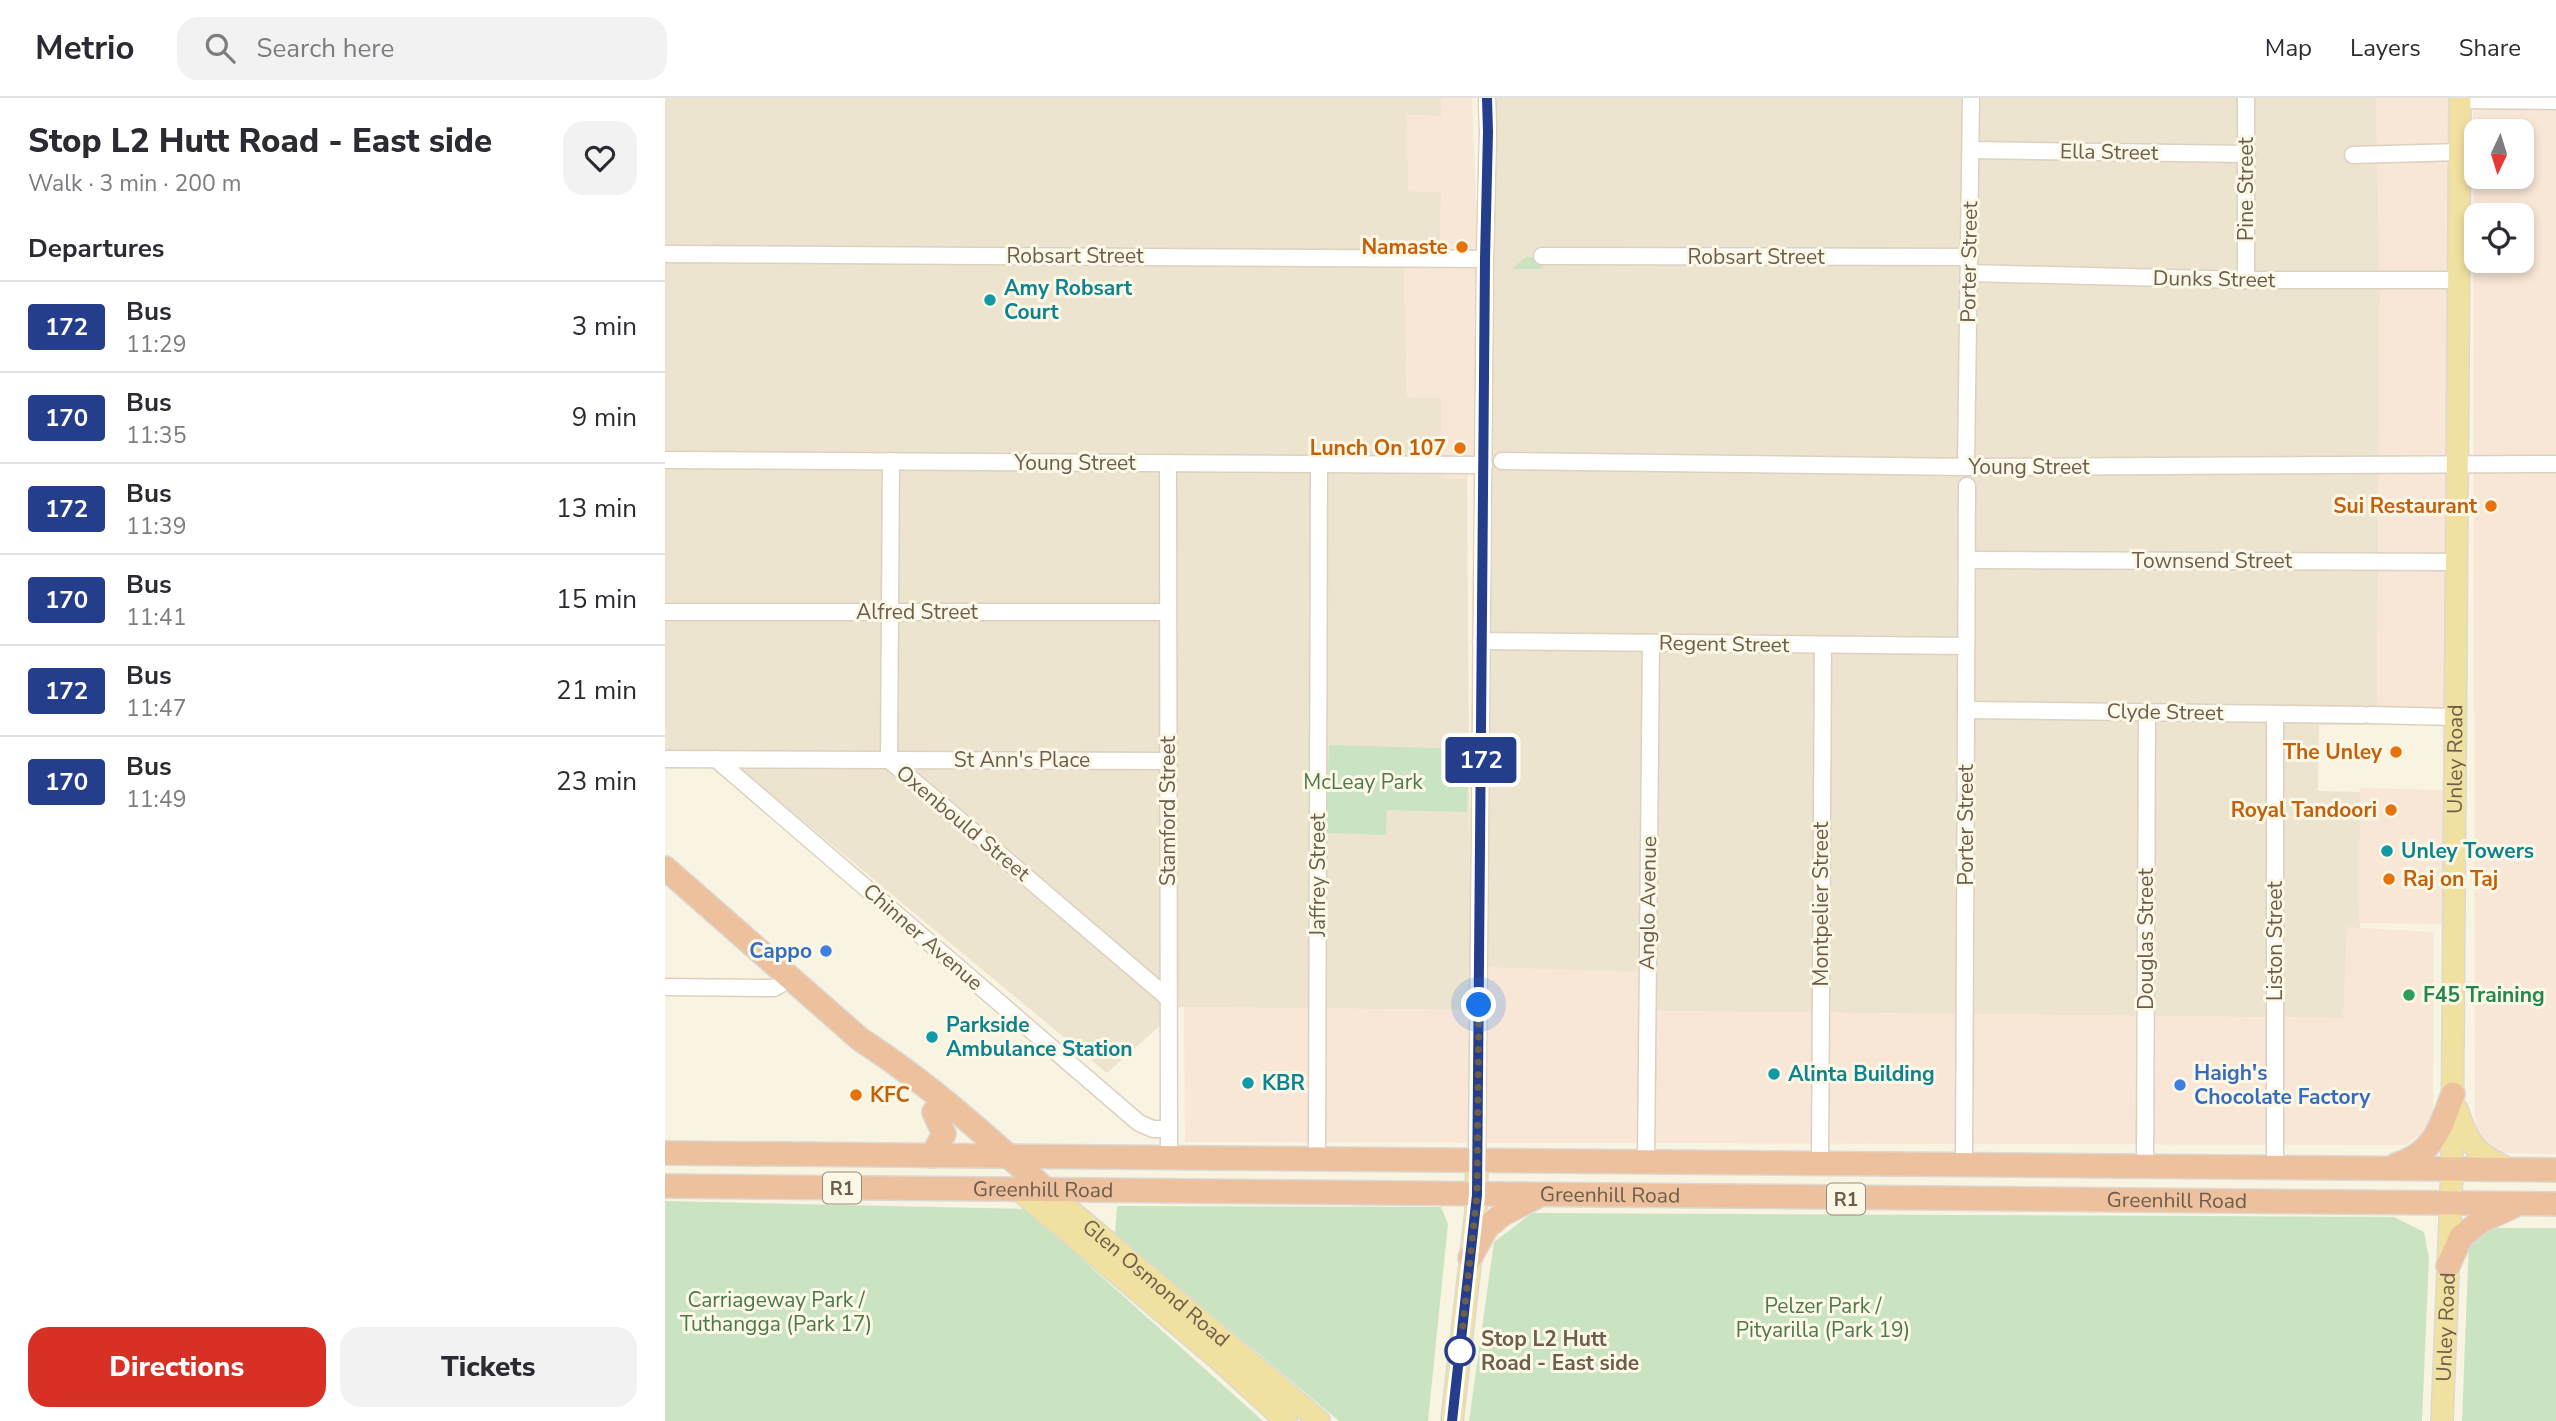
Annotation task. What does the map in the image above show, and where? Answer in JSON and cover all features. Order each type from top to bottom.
[{"type":"highway","name":"Glen Osmond Road","points":[[665,868],[861,1040],[894,1061],[1046,1191]]},
{"type":"highway","name":"Glen Osmond Road","points":[[861,1040],[886,1071],[1019,1190]]},
{"type":"highway","points":[[2383,1169],[2414,1159],[2425,1151],[2434,1139],[2453,1094]]},
{"type":"highway","points":[[932,1156],[944,1134],[934,1112]]},
{"type":"highway","name":"Greenhill Road","points":[[665,1153],[2556,1170]]},
{"type":"highway","points":[[1317,1160],[1317,1194]]},
{"type":"highway","points":[[1575,1161],[1572,1178],[1581,1196]]},
{"type":"highway","points":[[1859,1164],[1852,1182],[1860,1199]]},
{"type":"highway","points":[[2040,1166],[2059,1185],[2055,1200]]},
{"type":"highway","points":[[2095,1167],[2085,1183],[2111,1200]]},
{"type":"highway","points":[[2330,1169],[2353,1193],[2349,1202]]},
{"type":"highway","name":"Greenhill Road","points":[[665,1186],[2556,1204]]},
{"type":"highway","points":[[1470,1258],[1487,1227],[1503,1214],[1538,1195]]},
{"type":"highway","points":[[2448,1266],[2461,1237],[2481,1222],[2518,1204]]},
{"type":"main road","name":"Unley Road","points":[[2442,1421],[2452,1169],[2461,99]]},
{"type":"main road","points":[[2453,1094],[2464,1129],[2477,1152],[2512,1170]]},
{"type":"main road","points":[[1452,1421],[1477,1195],[1477,1160]]},
{"type":"main road","name":"Glen Osmond Road","points":[[1019,1190],[1216,1357],[1286,1421]]},
{"type":"main road","name":"Glen Osmond Road","points":[[1046,1191],[1319,1421]]},
{"type":"street","points":[[1477,1160],[1487,98]]},
{"type":"street","name":"Porter Street","points":[[1966,467],[1971,98]]},
{"type":"street","name":"Pine Street","points":[[2246,98],[2246,280]]},
{"type":"street","points":[[2461,99],[2556,101]]},
{"type":"street","name":"Ella Street","points":[[1971,150],[2247,154]]},
{"type":"street","points":[[2353,155],[2460,152]]},
{"type":"street","name":"Robsart Street","points":[[665,254],[1485,259]]},
{"type":"street","name":"Robsart Street","points":[[1542,256],[1969,265]]},
{"type":"street","name":"Dunks Street","points":[[1969,265],[2246,280],[2459,280]]},
{"type":"street","name":"Young Street","points":[[665,460],[1484,465]]},
{"type":"street","name":"Oxenbould Street","points":[[891,461],[889,760],[1168,998]]},
{"type":"street","name":"Young Street","points":[[1502,461],[1966,467],[2556,464]]},
{"type":"street","name":"Stamford Street","points":[[1168,463],[1169,1158]]},
{"type":"street","name":"Jaffrey Street","points":[[1317,1160],[1319,464]]},
{"type":"street","name":"Porter Street","points":[[1964,1165],[1967,486]]},
{"type":"street","name":"Townsend Street","points":[[1968,560],[2456,562]]},
{"type":"street","name":"Alfred Street","points":[[665,612],[1168,612]]},
{"type":"street","name":"Regent Street","points":[[1481,642],[1966,646]]},
{"type":"street","name":"Anglo Avenue","points":[[1646,1162],[1651,643]]},
{"type":"street","name":"Montpelier Street","points":[[1819,1164],[1823,645]]},
{"type":"street","name":"Clyde Street","points":[[1966,710],[2456,717]]},
{"type":"street","name":"Douglas Street","points":[[2145,1167],[2147,712]]},
{"type":"street","name":"Liston Street","points":[[2275,714],[2275,1168]]},
{"type":"street","name":"St Ann's Place","points":[[665,759],[1168,761]]},
{"type":"street","name":"Chinner Avenue","points":[[716,759],[1139,1123],[1153,1129],[1168,1129]]},
{"type":"street","points":[[665,987],[774,988],[790,979]]},
{"type":"shaded area","points":[[665,98],[1441,98],[1442,116],[1408,115],[1408,191],[1441,192],[1440,267],[1404,268],[1407,397],[1441,398],[1441,478],[1467,479],[1471,1010],[1181,1007],[1107,1073],[720,752],[665,752]]},
{"type":"shaded area","points":[[1441,98],[1472,98],[1478,250],[1477,448],[1467,479],[1441,478],[1441,398],[1407,397],[1404,267],[1440,266],[1441,192],[1408,191],[1407,115],[1441,116]]},
{"type":"shaded area","points":[[1494,98],[2376,98],[2380,285],[2377,711],[2380,725],[2319,725],[2318,791],[2361,792],[2360,929],[2347,928],[2344,1018],[1653,1011],[1485,967]]},
{"type":"shaded area","points":[[2376,98],[2450,98],[2448,713],[2377,711],[2380,285]]},
{"type":"shaded area","points":[[2473,98],[2556,98],[2556,1154],[2493,1153],[2478,1137],[2475,1116],[2473,273],[2534,273],[2534,203],[2473,203],[2473,189],[2534,189],[2534,119],[2473,119]]},
{"type":"shaded area","points":[[2360,788],[2446,790],[2444,924],[2359,923]]},
{"type":"shaded area","points":[[2347,927],[2434,932],[2433,1125],[2405,1145],[1185,1142],[1184,1007],[1471,1010],[1485,967],[1653,972],[1653,1011],[2343,1018]]},
{"type":"green space","points":[[1526,257],[1541,257],[1543,269],[1512,269]]},
{"type":"green space","name":"McLeay Park","points":[[1329,745],[1469,749],[1467,812],[1387,810],[1386,835],[1326,833]]},
{"type":"green space","name":"Carriageway Park / Tuthangga (Park 17)","points":[[665,1201],[1026,1209],[1263,1421],[665,1421]]},
{"type":"green space","points":[[1117,1206],[1441,1207],[1448,1224],[1428,1421],[1339,1421],[1115,1234]]},
{"type":"green space","name":"Pelzer Park / Pityarilla (Park 19)","points":[[1532,1213],[2394,1217],[2424,1232],[2429,1258],[2422,1421],[1469,1421],[1494,1242]]},
{"type":"green space","points":[[2487,1228],[2556,1228],[2556,1421],[2462,1421],[2469,1239]]},
{"type":"bus line","name":"172","points":[[1452,1421],[1477,1195],[1487,98]]},
{"type":"place","name":"Namaste","points":[[1462,247]]},
{"type":"place","name":"Amy Robsart Court","points":[[990,300]]},
{"type":"place","name":"Lunch On 107","points":[[1460,448]]},
{"type":"place","name":"Sui Restaurant","points":[[2491,506]]},
{"type":"place","name":"The Unley","points":[[2396,752]]},
{"type":"place","name":"Royal Tandoori","points":[[2391,810]]},
{"type":"place","name":"Unley Towers","points":[[2387,851]]},
{"type":"place","name":"Raj on Taj","points":[[2389,879]]},
{"type":"place","name":"Cappo","points":[[826,951]]},
{"type":"place","name":"F45 Training","points":[[2409,995]]},
{"type":"place","name":"Parkside Ambulance Station","points":[[932,1037]]},
{"type":"place","name":"Alinta Building","points":[[1774,1074]]},
{"type":"place","name":"KBR","points":[[1248,1083]]},
{"type":"place","name":"Haigh's Chocolate Factory","points":[[2180,1085]]},
{"type":"place","name":"KFC","points":[[856,1095]]},
{"type":"place","name":"Stop L2 Hutt Road - East side","points":[[1460,1351]]},
{"type":"route","points":[[1460,1351],[1477,1195],[1479,1005]]}]
